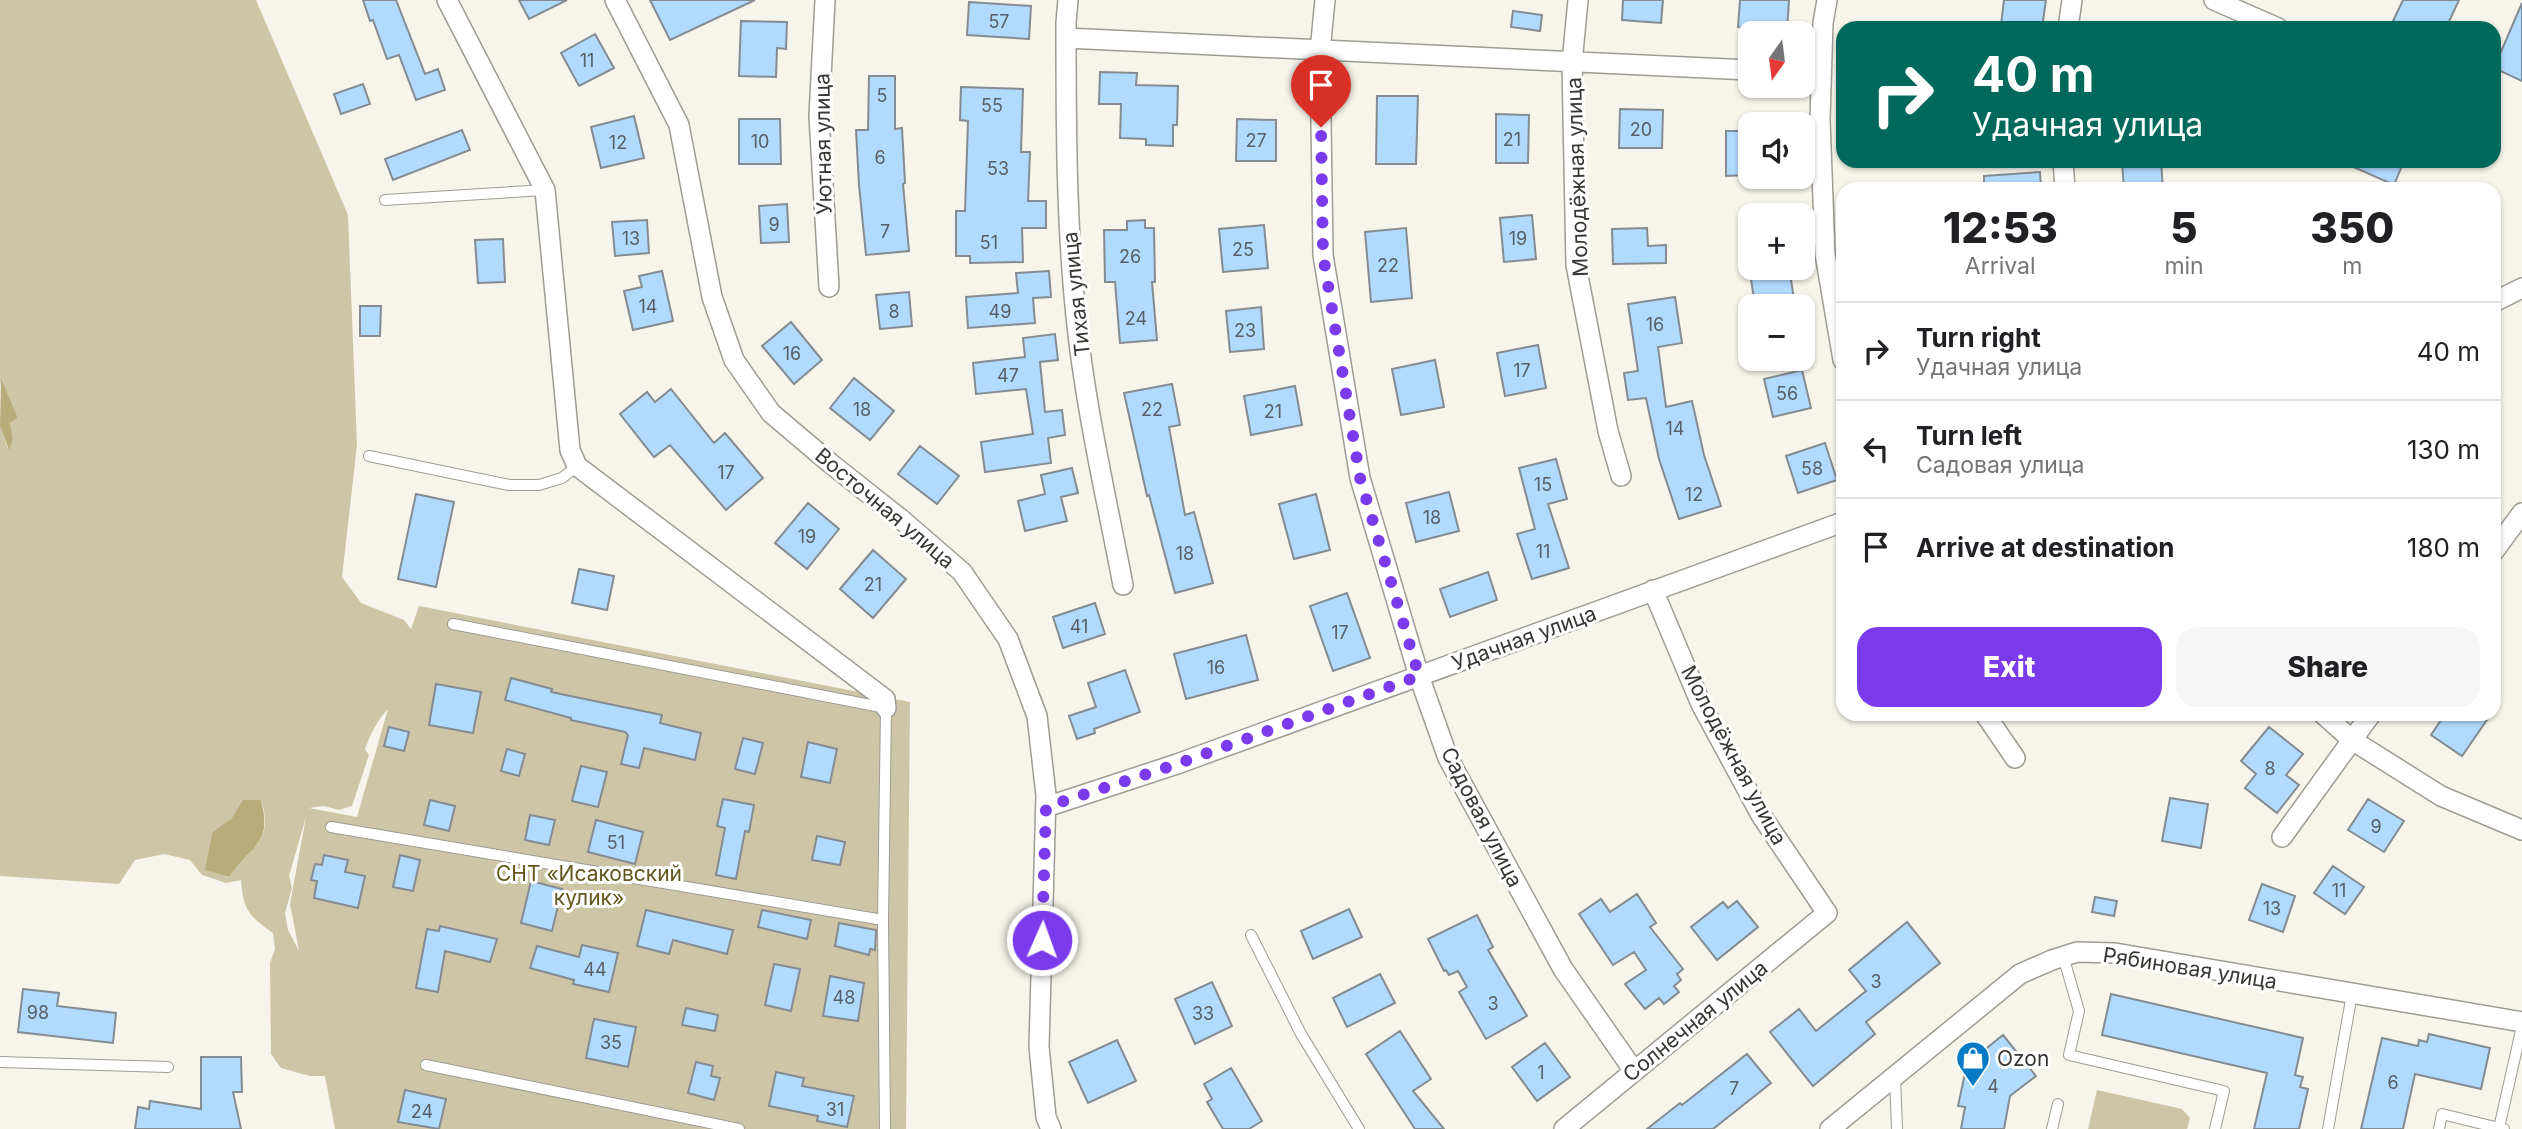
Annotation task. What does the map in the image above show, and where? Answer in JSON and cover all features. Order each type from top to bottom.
[{"type":"street","points":[[447,0],[545,190],[570,450],[577,466],[885,699],[886,708]]},
{"type":"street","name":"Восточная улица","points":[[615,0],[679,125],[712,297],[734,360],[771,413],[962,572],[1008,639],[1037,716],[1046,807],[1039,1047],[1046,1116],[1051,1129]]},
{"type":"street","name":"Уютная улица","points":[[825,0],[819,116],[830,287]]},
{"type":"street","name":"Тихая улица","points":[[1068,0],[1068,212],[1076,318],[1123,585]]},
{"type":"street","name":"Садовая улица","points":[[1325,0],[1320,51],[1323,255],[1360,478],[1419,676],[1448,758],[1563,968],[1634,1071]]},
{"type":"street","name":"Молодёжная улица","points":[[1578,0],[1572,63],[1576,265],[1608,431],[1621,476]]},
{"type":"street","points":[[1815,57],[1826,0]]},
{"type":"street","points":[[2069,21],[2072,0]]},
{"type":"street","points":[[2214,0],[2262,21]]},
{"type":"street","points":[[1066,38],[1738,70]]},
{"type":"street","points":[[1815,91],[1820,120],[1825,254],[1836,319]]},
{"type":"street","points":[[2501,298],[2522,288]]},
{"type":"street","points":[[2501,542],[2522,513]]},
{"type":"street","name":"Удачная улица","points":[[1046,807],[1177,764],[1836,525]]},
{"type":"street","name":"Молодёжная улица","points":[[1653,590],[1702,704],[1755,804],[1827,913]]},
{"type":"street","points":[[1990,721],[2015,758]]},
{"type":"street","points":[[2331,721],[2352,740],[2441,796],[2522,830]]},
{"type":"street","points":[[2282,837],[2366,721]]},
{"type":"street","name":"Солнечная улица","points":[[1564,1129],[1827,913]]},
{"type":"street","name":"Рябиновая улица","points":[[1830,1129],[2020,974],[2077,952],[2115,953],[2522,1024]]},
{"type":"lane","points":[[385,200],[545,190]]},
{"type":"lane","points":[[369,456],[509,485],[539,485],[562,478],[577,466]]},
{"type":"lane","points":[[453,624],[886,708],[883,919],[885,1129]]},
{"type":"lane","points":[[331,827],[883,919]]},
{"type":"lane","points":[[1251,935],[1301,1034],[1359,1129]]},
{"type":"lane","points":[[2063,956],[2079,1010],[2069,1055],[2224,1091],[2215,1129]]},
{"type":"lane","points":[[2328,1129],[2352,994]]},
{"type":"lane","points":[[2438,1129],[2442,1114],[2501,1128],[2522,1024]]},
{"type":"lane","points":[[0,1062],[168,1067]]},
{"type":"lane","points":[[426,1065],[739,1129]]},
{"type":"lane","points":[[1895,1076],[1897,1129]]},
{"type":"lane","points":[[2052,1129],[2057,1104]]},
{"type":"green space","name":"СНТ «Исаковский кулик»","points":[[0,0],[256,0],[348,215],[357,445],[342,577],[361,603],[404,620],[411,629],[419,606],[910,702],[906,1129],[335,1129],[325,1076],[310,1076],[281,1068],[271,1054],[270,963],[275,949],[273,933],[249,911],[243,899],[241,880],[226,883],[202,875],[190,860],[164,854],[135,860],[119,884],[0,876],[0,426],[8,449],[13,437],[10,423],[18,418],[1,381],[0,386]],"holes":[[[388,709],[357,817],[309,808],[324,806],[339,810],[352,806],[369,755],[365,749]],[[261,800],[265,814],[263,835],[228,877],[206,870],[212,833]],[[306,817],[290,904],[299,951],[288,930],[285,913],[292,888],[289,876]]]},
{"type":"green space","points":[[2097,1090],[2182,1109],[2190,1118],[2187,1129],[2088,1129]]},
{"type":"shaded area","points":[[1,379],[18,418],[10,423],[13,438],[9,450],[0,426]]},
{"type":"shaded area","points":[[243,800],[261,800],[264,815],[262,836],[229,877],[205,870],[212,833],[232,818]]},
{"type":"building","points":[[363,0],[396,0],[425,74],[438,69],[445,90],[416,100],[399,55],[387,59]]},
{"type":"building","points":[[519,0],[567,0],[529,19]]},
{"type":"building","points":[[650,0],[755,0],[670,40]]},
{"type":"building","points":[[1623,0],[1663,0],[1661,23],[1622,20]]},
{"type":"building","points":[[1740,0],[1789,0],[1788,21],[1738,21]]},
{"type":"building","points":[[2004,0],[2046,0],[2043,21],[2001,21]]},
{"type":"building","points":[[2403,0],[2459,0],[2449,21],[2393,21]]},
{"type":"building","points":[[969,2],[1031,6],[1029,39],[967,35]]},
{"type":"building","points":[[2522,3],[2522,81],[2501,71],[2501,52]]},
{"type":"building","points":[[1513,11],[1542,15],[1540,31],[1511,27]]},
{"type":"building","points":[[741,21],[787,22],[786,49],[777,48],[776,77],[739,76]]},
{"type":"building","points":[[595,34],[614,68],[579,86],[561,53]]},
{"type":"building","points":[[1100,72],[1137,73],[1136,85],[1178,86],[1177,125],[1173,125],[1173,146],[1146,145],[1146,139],[1120,138],[1121,104],[1099,104]]},
{"type":"building","points":[[869,76],[895,76],[895,129],[902,128],[903,184],[909,251],[866,255],[856,130],[868,130]]},
{"type":"building","points":[[363,84],[370,104],[341,114],[334,94]]},
{"type":"building","points":[[961,87],[1023,89],[1021,152],[1030,152],[1028,201],[1046,201],[1046,228],[1022,228],[1023,262],[970,263],[970,256],[956,256],[956,211],[965,211],[968,121],[960,120]]},
{"type":"building","points":[[1377,96],[1418,96],[1416,164],[1376,164]]},
{"type":"building","points":[[1620,109],[1663,110],[1662,148],[1619,148]]},
{"type":"building","points":[[1496,114],[1529,115],[1528,163],[1496,163]]},
{"type":"building","points":[[634,116],[644,158],[601,168],[591,127]]},
{"type":"building","points":[[739,119],[780,119],[781,164],[739,164]]},
{"type":"building","points":[[1237,119],[1276,120],[1276,161],[1236,161]]},
{"type":"building","points":[[462,130],[470,150],[393,180],[385,159]]},
{"type":"building","points":[[1726,131],[1738,131],[1738,176],[1726,176]]},
{"type":"building","points":[[2122,168],[2162,168],[2162,182],[2123,182]]},
{"type":"building","points":[[2356,168],[2401,168],[2395,182],[2387,182]]},
{"type":"building","points":[[2040,172],[2041,182],[1984,182],[1984,176]]},
{"type":"building","points":[[787,204],[789,242],[761,243],[759,206]]},
{"type":"building","points":[[1532,215],[1536,259],[1504,262],[1500,218]]},
{"type":"building","points":[[647,220],[649,253],[615,256],[612,222]]},
{"type":"building","points":[[1145,220],[1145,228],[1154,228],[1155,282],[1152,282],[1157,340],[1120,343],[1115,282],[1105,282],[1104,230],[1127,230],[1127,221]]},
{"type":"building","points":[[1264,225],[1268,268],[1223,272],[1219,229]]},
{"type":"building","points":[[1406,228],[1412,298],[1371,302],[1365,232]]},
{"type":"building","points":[[1647,228],[1648,246],[1666,245],[1666,263],[1613,264],[1612,229]]},
{"type":"building","points":[[503,239],[505,282],[478,283],[475,240]]},
{"type":"building","points":[[662,271],[673,321],[633,330],[624,291],[642,287],[639,276]]},
{"type":"building","points":[[1049,271],[1051,297],[1033,298],[1035,323],[968,328],[966,297],[1018,293],[1016,273]]},
{"type":"building","points":[[1751,280],[1791,280],[1793,294],[1753,294]]},
{"type":"building","points":[[909,292],[912,326],[880,329],[876,295]]},
{"type":"building","points":[[1675,297],[1682,343],[1658,347],[1666,407],[1692,401],[1704,455],[1721,506],[1679,519],[1659,459],[1646,398],[1628,400],[1624,373],[1638,371],[1628,304]]},
{"type":"building","points":[[360,306],[381,306],[380,336],[360,336]]},
{"type":"building","points":[[1261,307],[1264,349],[1230,352],[1226,311]]},
{"type":"building","points":[[791,322],[822,360],[794,384],[762,346]]},
{"type":"building","points":[[1055,334],[1058,360],[1040,362],[1045,412],[1062,410],[1065,435],[1048,438],[1051,463],[985,472],[981,442],[1033,434],[1026,389],[976,394],[973,363],[1025,357],[1023,338]]},
{"type":"building","points":[[1538,345],[1546,388],[1505,396],[1497,353]]},
{"type":"building","points":[[1435,360],[1444,407],[1401,415],[1392,369]]},
{"type":"building","points":[[1802,371],[1811,408],[1773,417],[1764,379]]},
{"type":"building","points":[[854,378],[894,411],[870,440],[830,408]]},
{"type":"building","points":[[1172,384],[1180,425],[1169,427],[1185,515],[1194,512],[1213,583],[1175,593],[1149,495],[1147,496],[1124,393]]},
{"type":"building","points":[[1295,386],[1302,425],[1251,435],[1244,396]]},
{"type":"building","points":[[671,389],[714,443],[725,433],[763,478],[726,510],[670,445],[654,457],[620,414],[647,392],[655,402]]},
{"type":"building","points":[[1825,443],[1836,480],[1798,493],[1786,456]]},
{"type":"building","points":[[920,446],[959,476],[937,504],[898,474]]},
{"type":"building","points":[[1556,459],[1567,499],[1548,504],[1569,568],[1532,579],[1517,534],[1535,529],[1519,468]]},
{"type":"building","points":[[1072,468],[1078,493],[1061,497],[1067,521],[1025,531],[1018,501],[1045,494],[1041,475]]},
{"type":"building","points":[[1449,492],[1459,531],[1416,542],[1406,503]]},
{"type":"building","points":[[416,494],[454,502],[436,587],[398,579]]},
{"type":"building","points":[[1316,494],[1330,550],[1294,559],[1279,504]]},
{"type":"building","points":[[808,503],[839,529],[807,569],[775,543]]},
{"type":"building","points":[[873,550],[906,579],[873,618],[840,589]]},
{"type":"building","points":[[579,569],[614,576],[607,610],[572,603]]},
{"type":"building","points":[[1488,572],[1497,600],[1450,617],[1440,589]]},
{"type":"building","points":[[1347,593],[1370,658],[1333,671],[1310,606]]},
{"type":"building","points":[[1095,603],[1105,634],[1063,648],[1053,617]]},
{"type":"building","points":[[1246,635],[1258,680],[1186,699],[1174,654]]},
{"type":"building","points":[[1125,670],[1140,712],[1094,729],[1095,733],[1077,739],[1069,716],[1096,707],[1088,683]]},
{"type":"building","points":[[511,678],[552,689],[551,692],[662,715],[660,723],[701,733],[695,760],[644,748],[639,768],[621,764],[628,735],[625,732],[571,720],[505,700]]},
{"type":"building","points":[[436,684],[481,692],[473,733],[429,725]]},
{"type":"building","points":[[2440,721],[2486,721],[2462,756],[2431,735]]},
{"type":"building","points":[[389,727],[409,732],[404,751],[384,746]]},
{"type":"building","points":[[2269,727],[2303,754],[2286,775],[2299,785],[2277,813],[2245,788],[2256,774],[2241,761]]},
{"type":"building","points":[[743,738],[763,743],[755,774],[735,769]]},
{"type":"building","points":[[808,742],[837,749],[830,783],[801,777]]},
{"type":"building","points":[[507,749],[525,754],[519,776],[501,771]]},
{"type":"building","points":[[581,766],[607,772],[598,807],[572,801]]},
{"type":"building","points":[[2170,798],[2208,804],[2201,848],[2162,841]]},
{"type":"building","points":[[723,799],[754,805],[749,832],[745,831],[736,879],[716,875],[725,828],[717,826]]},
{"type":"building","points":[[2368,799],[2404,821],[2384,852],[2348,830]]},
{"type":"building","points":[[430,800],[455,806],[449,831],[424,825]]},
{"type":"building","points":[[530,815],[555,820],[549,845],[525,840]]},
{"type":"building","points":[[596,820],[643,832],[635,864],[588,852]]},
{"type":"building","points":[[817,836],[845,842],[840,865],[812,860]]},
{"type":"building","points":[[324,855],[348,860],[345,872],[365,876],[358,908],[314,898],[317,881],[311,880],[315,864],[322,865]]},
{"type":"building","points":[[400,855],[420,860],[413,891],[393,887]]},
{"type":"building","points":[[2333,866],[2364,887],[2345,914],[2314,893]]},
{"type":"building","points":[[531,881],[562,889],[552,931],[521,923]]},
{"type":"building","points":[[2262,884],[2295,896],[2283,932],[2249,920]]},
{"type":"building","points":[[1637,894],[1656,923],[1650,927],[1683,969],[1677,974],[1681,980],[1674,986],[1679,992],[1664,1004],[1659,998],[1645,1009],[1625,984],[1646,970],[1634,952],[1613,965],[1579,914],[1601,899],[1610,912]]},
{"type":"building","points":[[2095,897],[2117,901],[2114,916],[2092,912]]},
{"type":"building","points":[[1737,901],[1758,927],[1717,960],[1691,927],[1723,902],[1728,908]]},
{"type":"building","points":[[1349,909],[1362,937],[1313,959],[1301,931]]},
{"type":"building","points":[[646,910],[733,930],[727,954],[673,940],[669,954],[637,946]]},
{"type":"building","points":[[762,910],[811,920],[807,939],[758,927]]},
{"type":"building","points":[[1477,915],[1493,947],[1488,950],[1527,1016],[1486,1039],[1459,992],[1467,987],[1458,971],[1449,975],[1444,971],[1428,939]]},
{"type":"building","points":[[1907,922],[1940,963],[1866,1022],[1875,1034],[1813,1086],[1770,1032],[1799,1009],[1816,1031],[1866,991],[1849,970]]},
{"type":"building","points":[[839,923],[876,930],[875,950],[870,949],[869,955],[835,946]]},
{"type":"building","points":[[440,926],[497,939],[490,962],[445,951],[438,992],[416,988],[427,929],[439,931]]},
{"type":"building","points":[[582,945],[618,953],[609,992],[573,984],[574,980],[530,968],[537,946],[579,957]]},
{"type":"building","points":[[774,964],[800,969],[791,1011],[765,1005]]},
{"type":"building","points":[[1380,974],[1395,1003],[1347,1027],[1333,998]]},
{"type":"building","points":[[830,976],[864,983],[858,1021],[823,1016]]},
{"type":"building","points":[[1212,982],[1232,1026],[1195,1044],[1175,999]]},
{"type":"building","points":[[23,989],[59,993],[57,1006],[116,1013],[113,1043],[18,1032]]},
{"type":"building","points":[[2111,994],[2303,1038],[2295,1075],[2303,1077],[2300,1087],[2308,1089],[2299,1129],[2254,1129],[2267,1073],[2102,1035]]},
{"type":"building","points":[[686,1008],[718,1015],[715,1031],[682,1025]]},
{"type":"building","points":[[594,1019],[636,1027],[628,1067],[586,1058]]},
{"type":"building","points":[[1400,1031],[1431,1079],[1413,1091],[1444,1129],[1415,1129],[1366,1054]]},
{"type":"building","points":[[2429,1034],[2490,1048],[2481,1089],[2415,1074],[2403,1129],[2361,1129],[2382,1038],[2418,1046],[2419,1040],[2427,1042]]},
{"type":"building","points":[[2003,1035],[2036,1076],[2010,1096],[2004,1129],[1961,1129],[1965,1107],[1958,1106],[1967,1064]]},
{"type":"building","points":[[1117,1040],[1136,1081],[1088,1103],[1069,1062]]},
{"type":"building","points":[[1545,1043],[1570,1077],[1537,1101],[1512,1067]]},
{"type":"building","points":[[1747,1054],[1771,1083],[1713,1129],[1647,1129],[1680,1103],[1682,1105]]},
{"type":"building","points":[[201,1057],[241,1057],[242,1092],[233,1092],[241,1129],[135,1129],[138,1107],[149,1109],[150,1101],[201,1109]]},
{"type":"building","points":[[696,1062],[713,1066],[711,1076],[720,1078],[714,1100],[688,1093]]},
{"type":"building","points":[[1231,1068],[1262,1121],[1249,1129],[1223,1129],[1207,1102],[1212,1099],[1204,1084]]},
{"type":"building","points":[[776,1072],[804,1078],[802,1086],[854,1096],[847,1127],[817,1121],[818,1116],[769,1106]]},
{"type":"building","points":[[405,1090],[446,1099],[439,1129],[398,1122]]},
{"type":"place","name":"Ozon","points":[[1973,1088]]},
{"type":"route","points":[[1042,940],[1046,807],[1177,764],[1419,676],[1360,478],[1323,255],[1321,127]]}]
